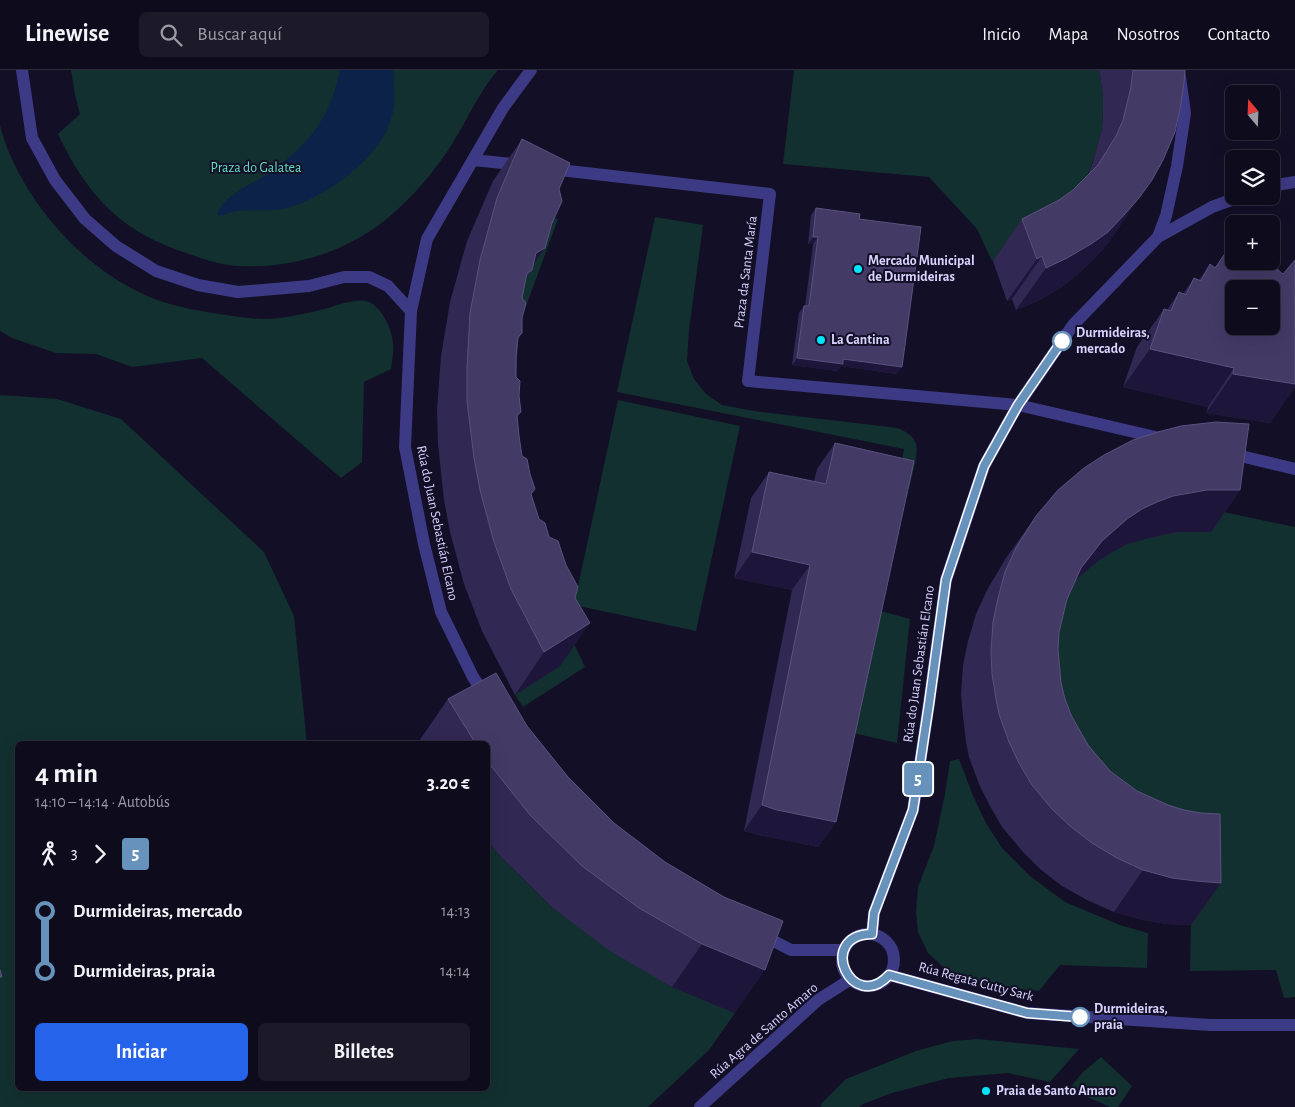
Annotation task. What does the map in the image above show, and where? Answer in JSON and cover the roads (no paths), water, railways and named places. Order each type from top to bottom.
[{"type":"street","points":[[22,70],[32,138],[55,180],[85,219],[116,246],[156,271],[198,285],[238,292],[309,286],[344,277],[370,277],[388,286],[410,311]]},
{"type":"street","name":"Rúa do Juan Sebastián Elcano","points":[[496,710],[473,677],[441,612],[424,544],[404,447],[410,311],[428,239],[502,108],[531,70]]},
{"type":"street","name":"Rúa do Juan Sebastián Elcano","points":[[872,934],[874,913],[913,810],[946,580],[984,466],[1018,405],[1073,325],[1158,237],[1166,216],[1176,174],[1185,113],[1178,70]]},
{"type":"street","name":"Praza da Santa María","points":[[473,160],[770,194],[748,381],[1018,405]]},
{"type":"street","points":[[1280,184],[1295,182]]},
{"type":"street","points":[[1158,237],[1212,207],[1225,202]]},
{"type":"street","points":[[1018,405],[1177,442]]},
{"type":"street","points":[[1216,450],[1295,469]]},
{"type":"street","points":[[748,928],[791,950],[844,950]]},
{"type":"street","points":[[872,934],[880,937],[892,948],[893,969],[883,981],[872,985],[858,984],[845,972],[842,960],[844,950],[847,944],[855,937],[872,934]]},
{"type":"street","name":"Rúa Regata Cutty Sark","points":[[889,975],[1027,1013],[1210,1025],[1295,1025]]},
{"type":"street","name":"Rúa Agra de Santo Amaro","points":[[700,1107],[818,1000],[851,979]]},
{"type":"water","points":[[340,70],[393,70],[393,113],[385,134],[375,148],[363,162],[334,186],[302,203],[281,209],[237,211],[219,216],[217,214],[221,207],[232,195],[267,174],[295,153],[306,142],[330,103]]},
{"type":"place","name":"Mercado Municipal de Durmideiras","points":[[858,269]]},
{"type":"place","name":"La Cantina","points":[[821,340]]},
{"type":"place","name":"Durmideiras, mercado","points":[[1062,341]]},
{"type":"place","name":"Durmideiras, praia","points":[[1080,1017]]},
{"type":"place","name":"Praia de Santo Amaro","points":[[986,1091]]},
{"type":"park label","name":"Praza do Galatea","points":[[256,168]]}]
